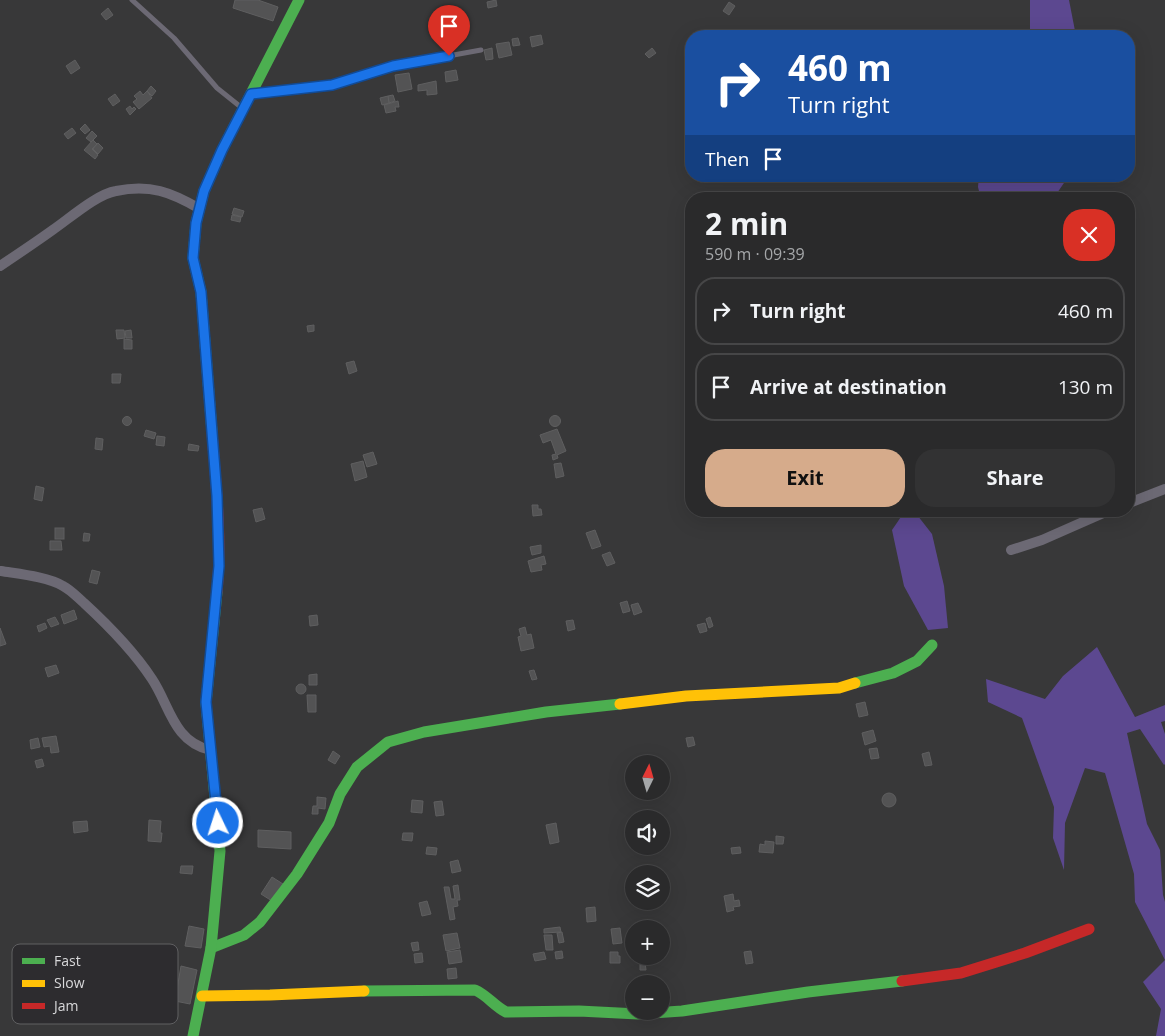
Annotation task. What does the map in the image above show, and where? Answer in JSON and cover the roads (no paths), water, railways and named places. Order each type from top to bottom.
[{"type":"street","points":[[193,1036],[211,948],[220,851],[206,702],[219,566],[217,496],[201,292],[193,258],[196,223],[204,191],[218,158],[299,0]]},
{"type":"street","points":[[0,266],[90,203],[114,191],[145,188],[166,192],[200,209]]},
{"type":"street","points":[[1135,501],[1165,489]]},
{"type":"street","points":[[1011,550],[1042,540],[1094,517]]},
{"type":"street","points":[[1,571],[38,578],[64,586],[111,628],[133,653],[153,681],[173,722],[185,736],[194,744],[210,750]]},
{"type":"street","points":[[211,948],[244,935],[260,922],[297,874],[329,823],[340,794],[357,767],[388,742],[424,732],[546,712],[686,696],[839,688],[893,673],[917,661],[932,645]]},
{"type":"street","points":[[202,996],[236,997],[414,989],[475,990],[484,993],[498,1009],[506,1012],[579,1011],[638,1014],[682,1011],[961,973],[1025,953],[1089,929]]},
{"type":"lane","points":[[132,0],[174,38],[217,88],[243,109]]},
{"type":"lane","points":[[251,94],[332,85],[393,66],[481,50]]}]
